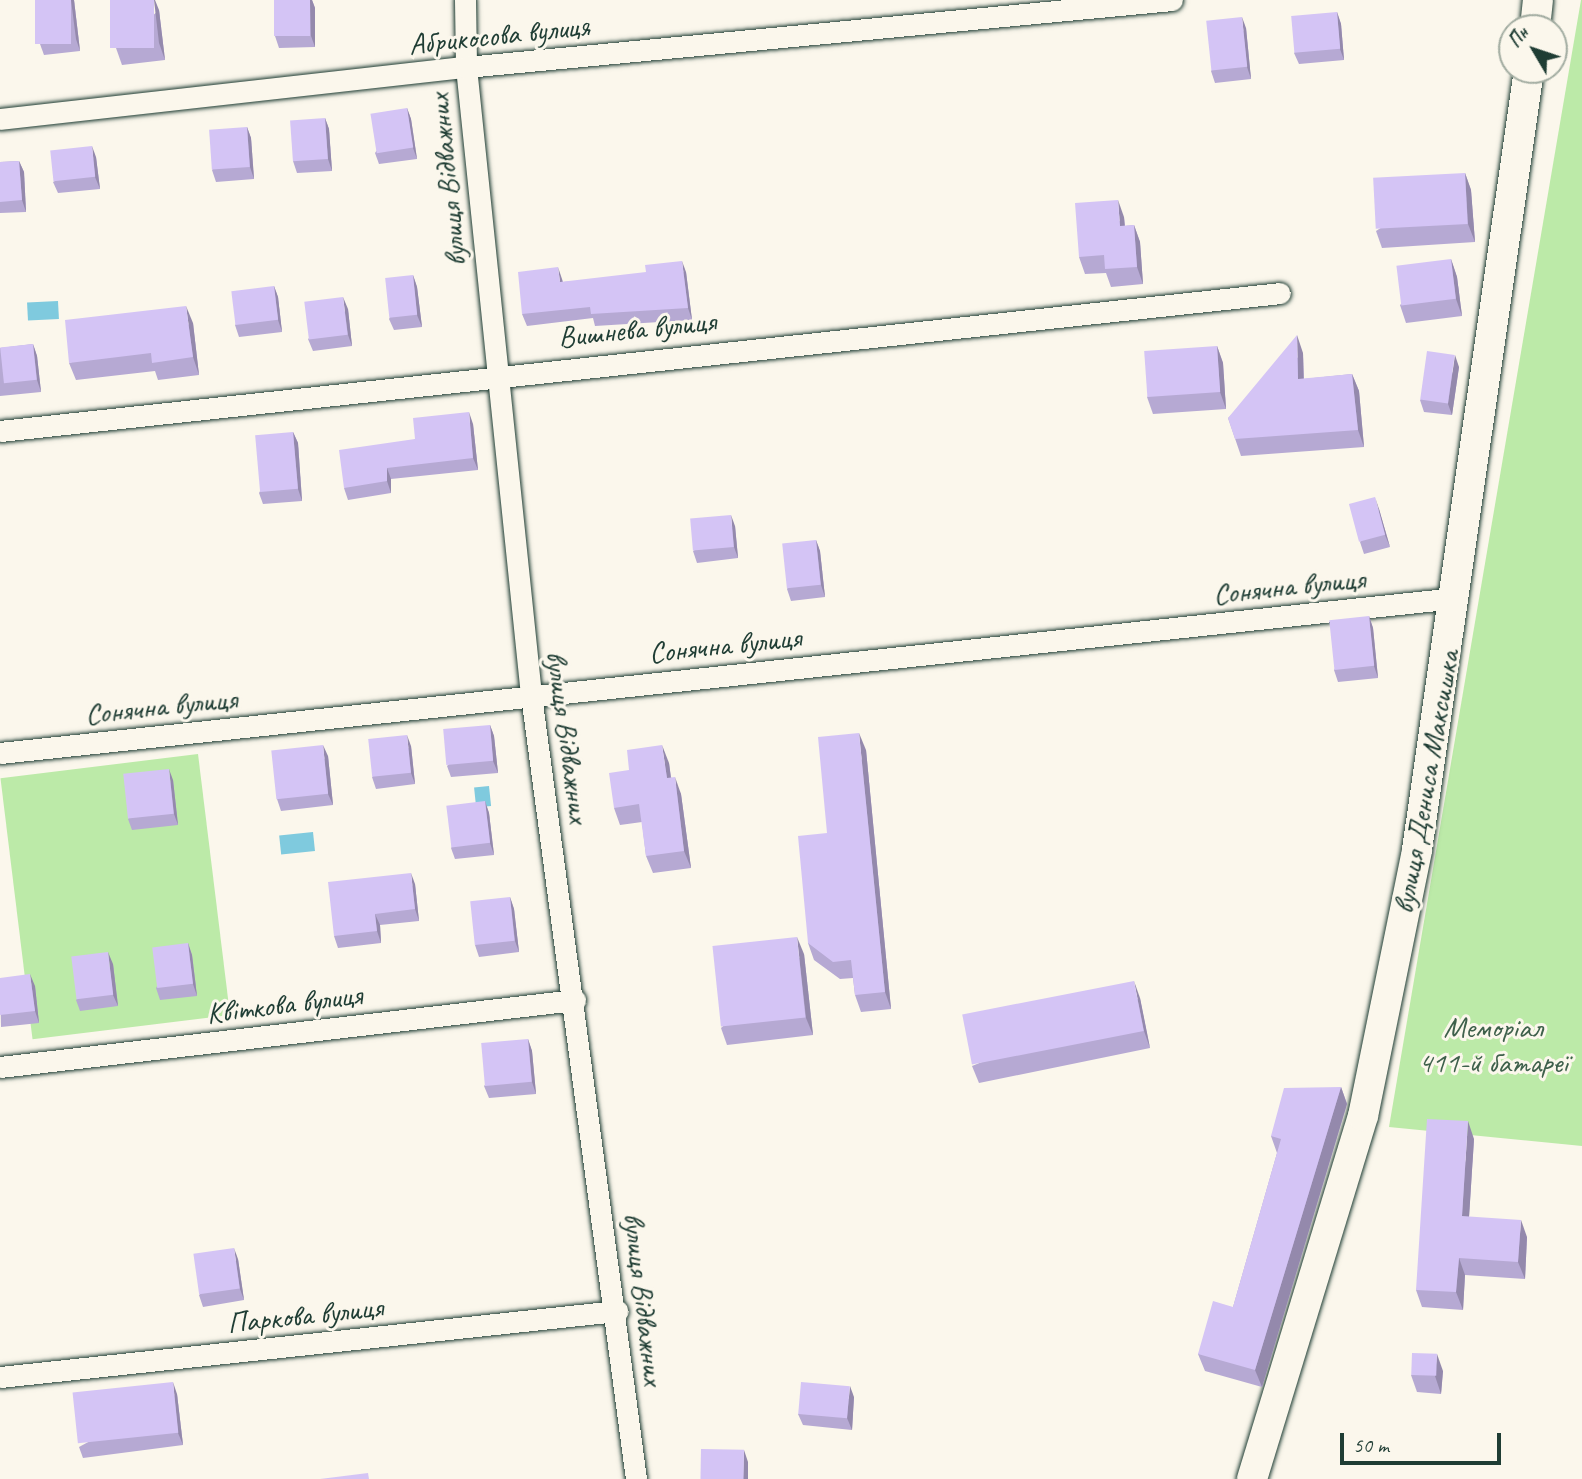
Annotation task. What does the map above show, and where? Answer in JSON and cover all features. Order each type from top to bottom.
[{"type":"street","name":"вулиця Відважних","points":[[465,0],[466,67],[531,695],[617,1311],[636,1479]]},
{"type":"street","name":"Абрикосова вулиця","points":[[0,119],[466,67],[1172,0]]},
{"type":"street","name":"вулиця Дениса Максишка","points":[[1252,1479],[1363,1116],[1418,850],[1528,84]]},
{"type":"street","name":"Вишнева вулиця","points":[[0,431],[496,374],[1280,292]]},
{"type":"street","name":"Сонячна вулиця","points":[[0,753],[1456,598]]},
{"type":"street","name":"Квіткова вулиця","points":[[0,1067],[575,999]]},
{"type":"street","name":"Паркова вулиця","points":[[0,1377],[617,1311]]},
{"type":"green space","name":"Меморіал 411-й батареї","points":[[1582,0],[1582,1146],[1389,1127]]},
{"type":"green space","points":[[198,754],[230,1015],[33,1039],[0,778]]},
{"type":"water","points":[[58,301],[59,319],[28,321],[27,303]]},
{"type":"water","points":[[489,786],[491,806],[476,807],[474,788]]},
{"type":"water","points":[[313,832],[315,851],[281,854],[279,836]]},
{"type":"building","points":[[35,0],[71,0],[71,44],[35,44]]},
{"type":"building","points":[[110,0],[154,0],[154,48],[110,48]]},
{"type":"building","points":[[274,0],[310,0],[310,36],[274,36]]},
{"type":"building","points":[[1337,12],[1340,49],[1294,53],[1291,16]]},
{"type":"building","points":[[1242,17],[1247,67],[1211,70],[1206,21]]},
{"type":"building","points":[[407,108],[413,148],[377,153],[370,114]]},
{"type":"building","points":[[325,118],[328,159],[293,161],[290,120]]},
{"type":"building","points":[[247,127],[250,167],[212,170],[209,130]]},
{"type":"building","points":[[92,146],[95,177],[53,181],[50,150]]},
{"type":"building","points":[[19,161],[22,200],[0,202],[0,162]]},
{"type":"building","points":[[1465,173],[1468,224],[1376,229],[1373,178]]},
{"type":"building","points":[[1118,200],[1120,226],[1134,225],[1137,267],[1105,269],[1104,255],[1079,257],[1075,203]]},
{"type":"building","points":[[1451,259],[1456,299],[1401,305],[1396,266]]},
{"type":"building","points":[[682,261],[688,308],[591,314],[590,307],[522,314],[518,272],[558,267],[560,282],[646,272],[645,265]]},
{"type":"building","points":[[413,275],[417,315],[389,318],[385,278]]},
{"type":"building","points":[[274,286],[278,320],[235,325],[231,291]]},
{"type":"building","points":[[343,297],[348,335],[309,339],[304,302]]},
{"type":"building","points":[[186,306],[193,357],[152,363],[151,353],[69,363],[65,320]]},
{"type":"building","points":[[1297,335],[1298,379],[1352,374],[1358,430],[1235,439],[1228,418]]},
{"type":"building","points":[[33,344],[37,380],[4,383],[0,347]]},
{"type":"building","points":[[1217,346],[1220,392],[1147,397],[1144,351]]},
{"type":"building","points":[[1427,351],[1455,355],[1448,403],[1420,400]]},
{"type":"building","points":[[469,412],[473,458],[387,468],[387,481],[344,488],[339,450],[415,439],[413,418]]},
{"type":"building","points":[[293,432],[298,489],[260,492],[255,435]]},
{"type":"building","points":[[1375,497],[1385,535],[1359,542],[1349,504]]},
{"type":"building","points":[[731,515],[734,547],[693,550],[690,519]]},
{"type":"building","points":[[816,540],[821,585],[787,588],[782,544]]},
{"type":"building","points":[[1369,616],[1374,666],[1334,670],[1329,620]]},
{"type":"building","points":[[490,725],[493,761],[446,765],[443,729]]},
{"type":"building","points":[[859,733],[885,992],[855,995],[851,960],[833,962],[808,943],[798,836],[827,833],[818,737]]},
{"type":"building","points":[[407,735],[411,773],[372,777],[368,739]]},
{"type":"building","points":[[323,745],[328,794],[276,799],[271,750]]},
{"type":"building","points":[[662,745],[667,778],[675,777],[684,851],[646,856],[639,804],[614,808],[609,773],[629,770],[627,750]]},
{"type":"building","points":[[169,769],[174,814],[128,819],[123,774]]},
{"type":"building","points":[[485,801],[490,843],[451,847],[446,806]]},
{"type":"building","points":[[411,873],[415,909],[375,914],[377,931],[334,936],[328,882]]},
{"type":"building","points":[[510,897],[515,941],[475,945],[470,901]]},
{"type":"building","points":[[797,937],[805,1018],[721,1026],[712,946]]},
{"type":"building","points":[[188,943],[193,984],[157,988],[152,947]]},
{"type":"building","points":[[108,952],[113,995],[77,999],[71,957]]},
{"type":"building","points":[[30,974],[35,1011],[0,1015],[0,978]]},
{"type":"building","points":[[1134,981],[1144,1031],[972,1064],[962,1014]]},
{"type":"building","points":[[528,1039],[532,1082],[485,1086],[481,1043]]},
{"type":"building","points":[[1341,1087],[1255,1370],[1198,1354],[1213,1301],[1233,1307],[1281,1139],[1271,1136],[1284,1088]]},
{"type":"building","points":[[1427,1119],[1468,1121],[1462,1216],[1521,1220],[1518,1262],[1459,1258],[1456,1292],[1416,1290]]},
{"type":"building","points":[[234,1248],[240,1289],[199,1294],[193,1254]]},
{"type":"building","points":[[1412,1353],[1437,1354],[1436,1376],[1411,1375]]},
{"type":"building","points":[[173,1382],[178,1433],[78,1443],[73,1393]]},
{"type":"building","points":[[801,1382],[850,1386],[847,1418],[798,1414]]},
{"type":"building","points":[[701,1449],[744,1450],[743,1479],[700,1479]]},
{"type":"building","points":[[368,1473],[369,1479],[320,1479]]}]
